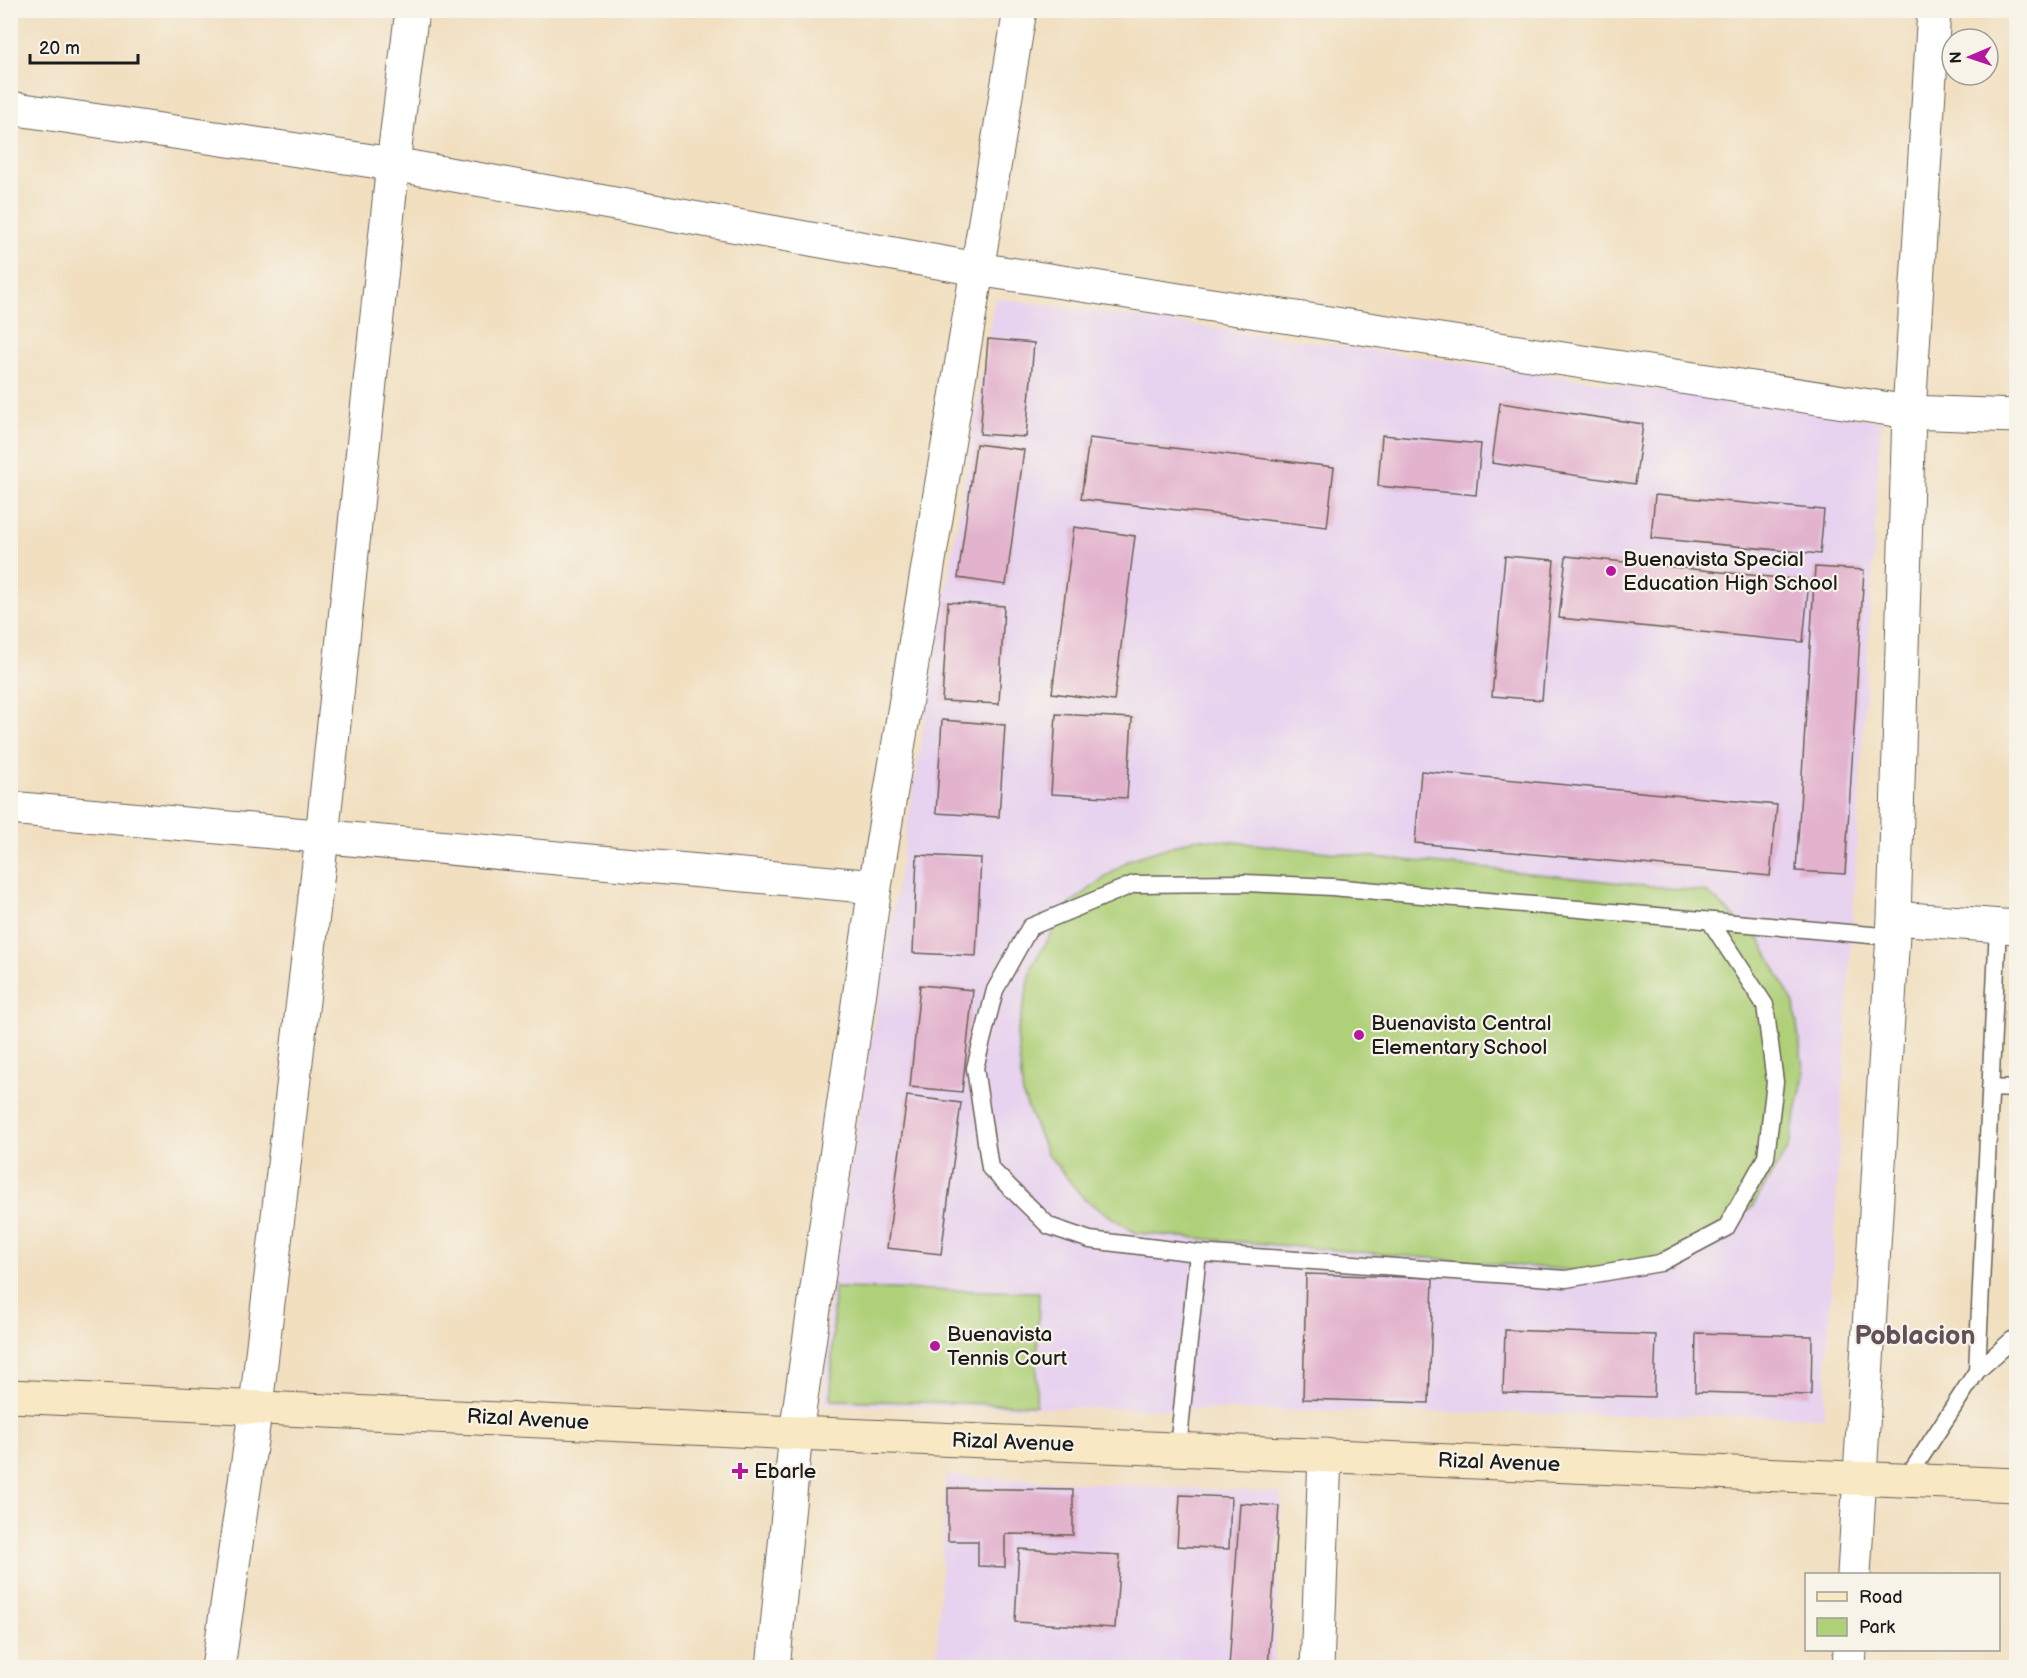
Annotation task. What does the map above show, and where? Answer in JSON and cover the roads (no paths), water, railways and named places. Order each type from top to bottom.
[{"type":"street","points":[[218,1668],[256,1406],[322,837],[393,165],[412,10]]},
{"type":"street","points":[[773,1668],[796,1433],[875,887],[1020,10]]},
{"type":"street","points":[[1854,1573],[1894,928],[1909,412],[1934,10]]},
{"type":"street","points":[[10,108],[393,165],[977,269],[1909,412],[2016,416]]},
{"type":"street","points":[[10,808],[875,887]]},
{"type":"street","points":[[1894,928],[2007,927]]},
{"type":"street","name":"Rizal Avenue","points":[[10,1396],[796,1433],[2016,1485]]},
{"type":"street","points":[[1317,1668],[1325,1455]]},
{"type":"street","points":[[1849,1668],[1850,1651]]},
{"type":"lane","points":[[1710,921],[1765,1005],[1775,1082],[1766,1156],[1726,1228],[1660,1263],[1566,1279],[1198,1253],[1090,1240],[1049,1226],[990,1168],[975,1068],[995,990],[1030,927],[1134,884],[1245,883],[1332,887],[1710,921],[1894,928]]},
{"type":"lane","points":[[1977,1371],[1990,1088],[2007,927]]},
{"type":"lane","points":[[1990,1088],[2016,1089]]},
{"type":"lane","points":[[1178,1449],[1198,1253]]},
{"type":"lane","points":[[1906,1480],[1977,1371],[2012,1340],[2016,1340]]},
{"type":"place","name":"Buenavista Special Education High School","points":[[1611,571]]},
{"type":"place","name":"Buenavista Central Elementary School","points":[[1359,1035]]},
{"type":"place","name":"Buenavista Tennis Court","points":[[935,1346]]},
{"type":"place","name":"Ebarle","points":[[740,1471]]},
{"type":"district","name":"Poblacion","points":[[1915,1335]]}]
